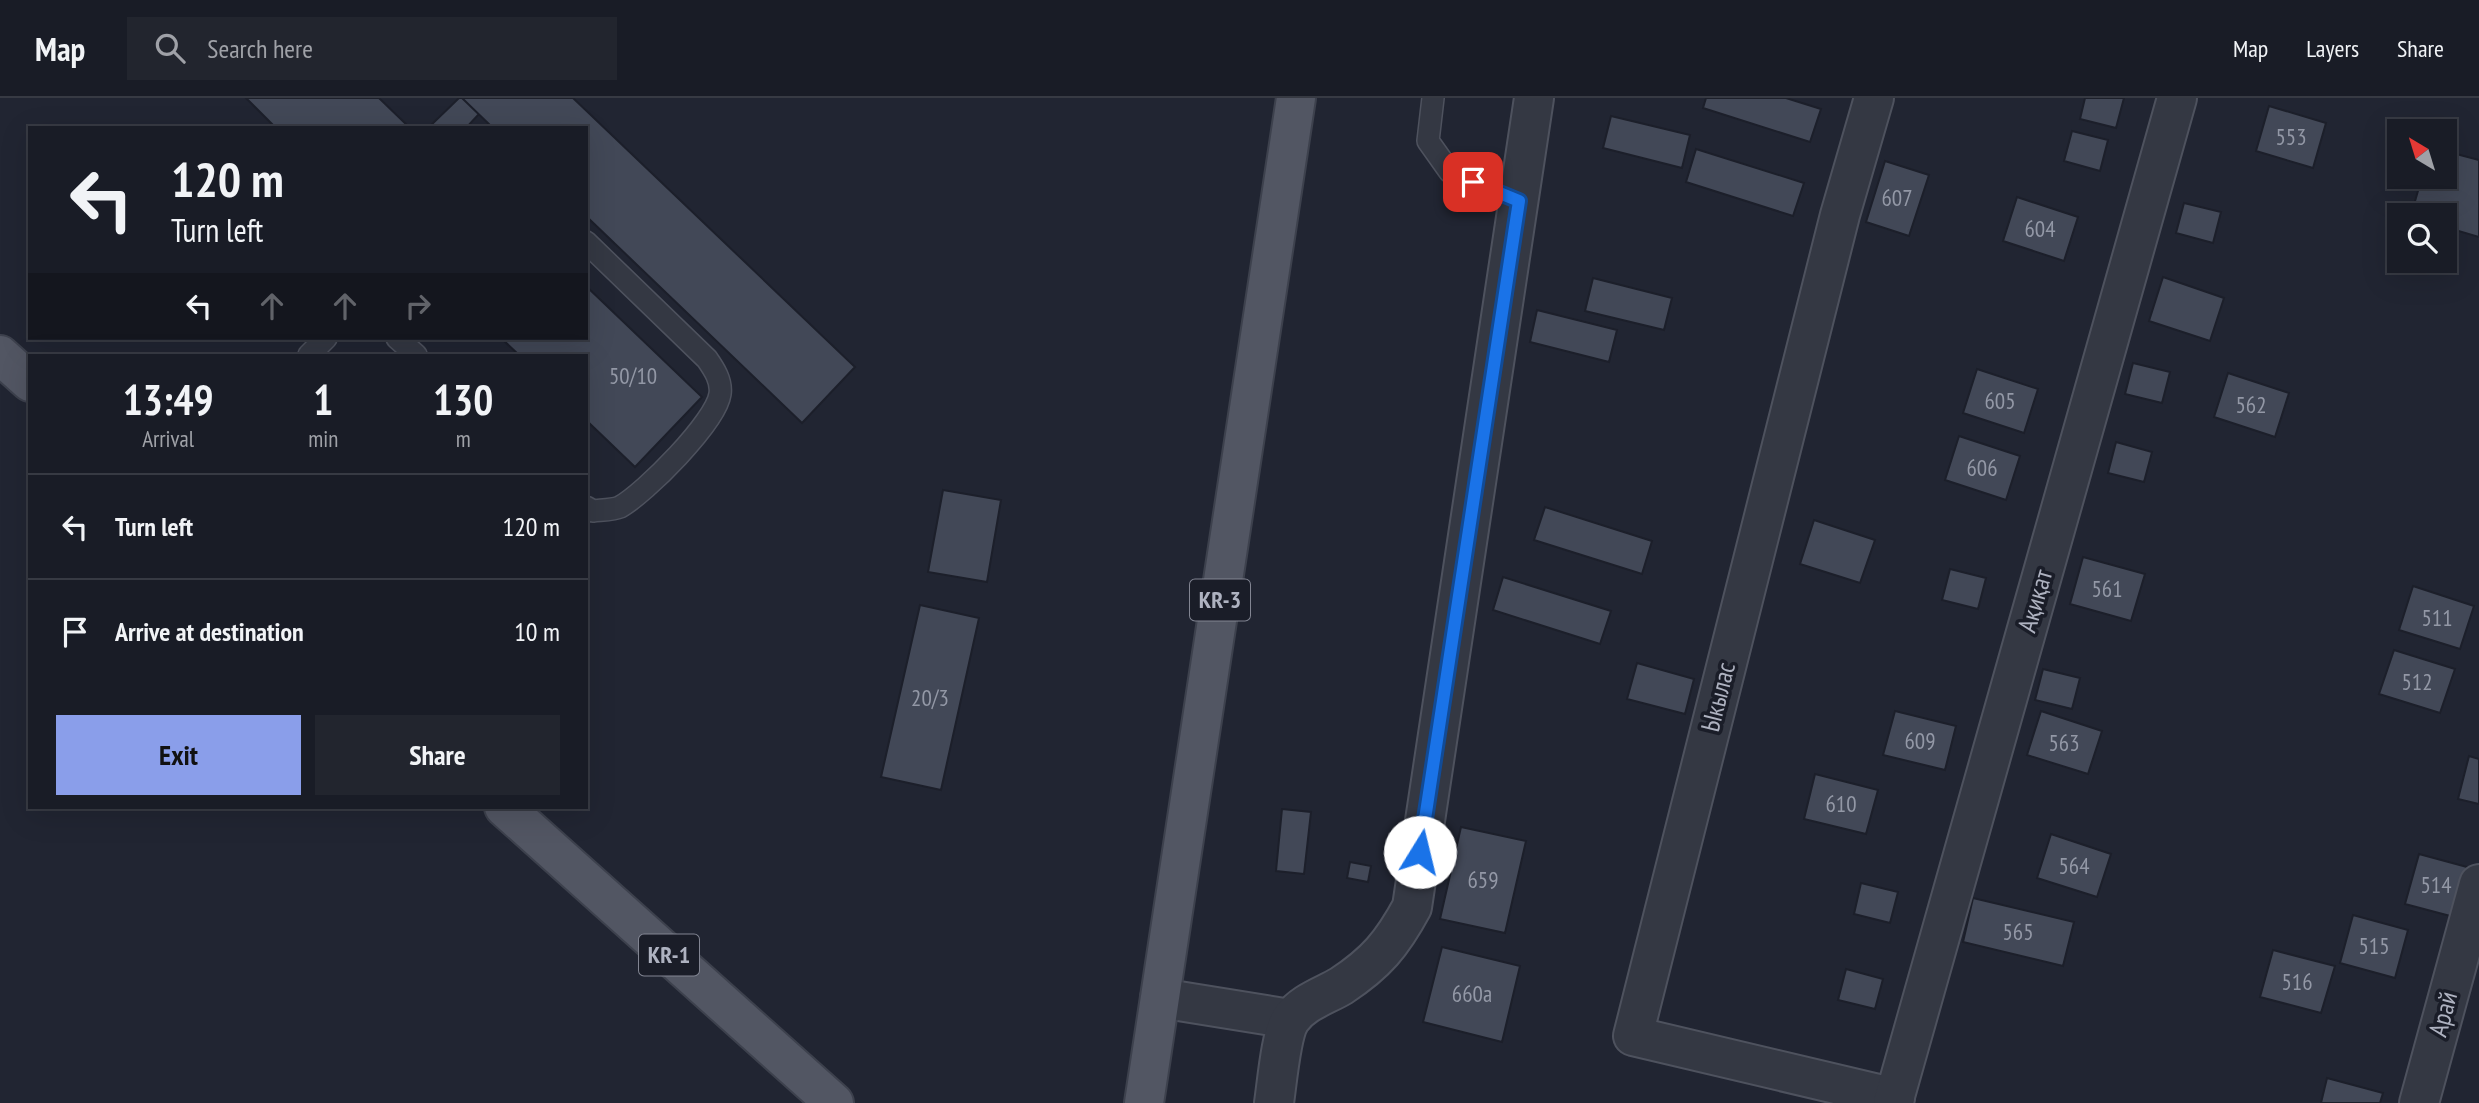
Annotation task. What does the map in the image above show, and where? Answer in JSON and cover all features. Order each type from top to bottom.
[{"type":"main road","name":"KR-3","points":[[1144,1103],[1296,98]]},
{"type":"main road","points":[[0,355],[28,380]]},
{"type":"main road","name":"KR-1","points":[[506,809],[834,1103]]},
{"type":"street","points":[[1274,1103],[1290,1020],[1309,1003],[1339,987],[1370,965],[1396,938],[1412,907],[1534,98]]},
{"type":"street","name":"Ыкылас","points":[[1874,98],[1836,228],[1633,1036],[1894,1101]]},
{"type":"street","name":"Ақиқат","points":[[1894,1101],[2177,98]]},
{"type":"street","name":"Арай","points":[[2419,1103],[2479,884]]},
{"type":"street","points":[[1160,998],[1290,1020]]},
{"type":"lane","points":[[1433,98],[1428,141],[1451,172],[1519,201]]},
{"type":"lane","points":[[588,244],[707,359],[717,374],[721,392],[714,411],[684,449],[645,486],[618,508],[593,512],[588,508]]},
{"type":"lane","points":[[310,354],[324,340]]},
{"type":"lane","points":[[399,340],[415,354]]},
{"type":"building","points":[[246,98],[379,98],[408,126],[274,126]]},
{"type":"building","points":[[459,98],[463,98],[479,114],[468,126],[430,126]]},
{"type":"building","points":[[462,98],[573,98],[855,367],[802,423],[588,218],[588,126],[491,126]]},
{"type":"building","points":[[1706,98],[1786,98],[1821,109],[1810,142],[1703,108]]},
{"type":"building","points":[[2085,98],[2124,98],[2116,128],[2080,119]]},
{"type":"building","points":[[2269,106],[2326,123],[2313,168],[2256,151]]},
{"type":"building","points":[[1611,116],[1690,135],[1682,168],[1603,148]]},
{"type":"building","points":[[2072,131],[2108,140],[2100,171],[2064,161]]},
{"type":"building","points":[[1696,149],[1804,183],[1793,216],[1686,182]]},
{"type":"building","points":[[2457,154],[2479,160],[2479,237],[2457,231],[2457,203],[2414,203],[2419,189],[2457,189]]},
{"type":"building","points":[[1885,161],[1929,175],[1909,236],[1866,222]]},
{"type":"building","points":[[2017,197],[2078,217],[2064,261],[2003,241]]},
{"type":"building","points":[[2184,203],[2221,212],[2213,243],[2176,233]]},
{"type":"building","points":[[2163,277],[2224,298],[2210,341],[2149,321]]},
{"type":"building","points":[[1593,278],[1672,298],[1664,330],[1585,311]]},
{"type":"building","points":[[588,288],[702,397],[635,467],[588,422],[588,354],[518,354],[503,340],[588,340]]},
{"type":"building","points":[[1537,310],[1617,330],[1609,362],[1530,342]]},
{"type":"building","points":[[2133,363],[2170,372],[2162,403],[2125,394]]},
{"type":"building","points":[[1977,369],[2038,389],[2024,433],[1963,413]]},
{"type":"building","points":[[2228,373],[2289,393],[2275,437],[2214,417]]},
{"type":"building","points":[[1959,436],[2020,456],[2006,500],[1945,480]]},
{"type":"building","points":[[2116,442],[2152,452],[2144,482],[2108,473]]},
{"type":"building","points":[[943,490],[1001,500],[987,582],[928,572]]},
{"type":"building","points":[[1545,507],[1652,541],[1642,574],[1534,540]]},
{"type":"building","points":[[1814,520],[1875,540],[1860,583],[1800,564]]},
{"type":"building","points":[[2083,557],[2145,574],[2131,621],[2070,604]]},
{"type":"building","points":[[1950,569],[1986,578],[1978,609],[1942,600]]},
{"type":"building","points":[[1503,577],[1611,611],[1600,644],[1493,610]]},
{"type":"building","points":[[2413,586],[2474,606],[2460,649],[2399,630]]},
{"type":"building","points":[[920,605],[979,618],[941,790],[881,777]]},
{"type":"building","points":[[2394,650],[2455,669],[2440,713],[2379,694]]},
{"type":"building","points":[[1637,663],[1694,679],[1685,714],[1627,699]]},
{"type":"building","points":[[2043,669],[2080,678],[2072,709],[2035,700]]},
{"type":"building","points":[[1895,711],[1956,726],[1945,770],[1883,755]]},
{"type":"building","points":[[2041,711],[2102,731],[2088,774],[2027,755]]},
{"type":"building","points":[[2469,756],[2479,759],[2479,804],[2458,799]]},
{"type":"building","points":[[1815,774],[1878,790],[1866,834],[1804,819]]},
{"type":"building","points":[[1282,809],[1311,812],[1304,874],[1276,871]]},
{"type":"building","points":[[1461,827],[1526,841],[1505,933],[1440,919]]},
{"type":"building","points":[[2051,834],[2111,854],[2097,897],[2037,878]]},
{"type":"building","points":[[2419,854],[2467,867],[2454,917],[2405,904]]},
{"type":"building","points":[[1350,862],[1371,866],[1368,882],[1347,878]]},
{"type":"building","points":[[1861,883],[1898,892],[1890,923],[1854,914]]},
{"type":"building","points":[[1973,898],[2074,922],[2063,966],[1963,942]]},
{"type":"building","points":[[2353,915],[2408,930],[2395,978],[2340,963]]},
{"type":"building","points":[[1442,947],[1520,966],[1502,1042],[1423,1022]]},
{"type":"building","points":[[2273,950],[2335,966],[2321,1013],[2260,997]]},
{"type":"building","points":[[1846,969],[1883,979],[1875,1009],[1838,1000]]},
{"type":"building","points":[[2327,1078],[2383,1093],[2380,1103],[2321,1103]]},
{"type":"route","points":[[1420,852],[1519,201],[1473,182]]}]
